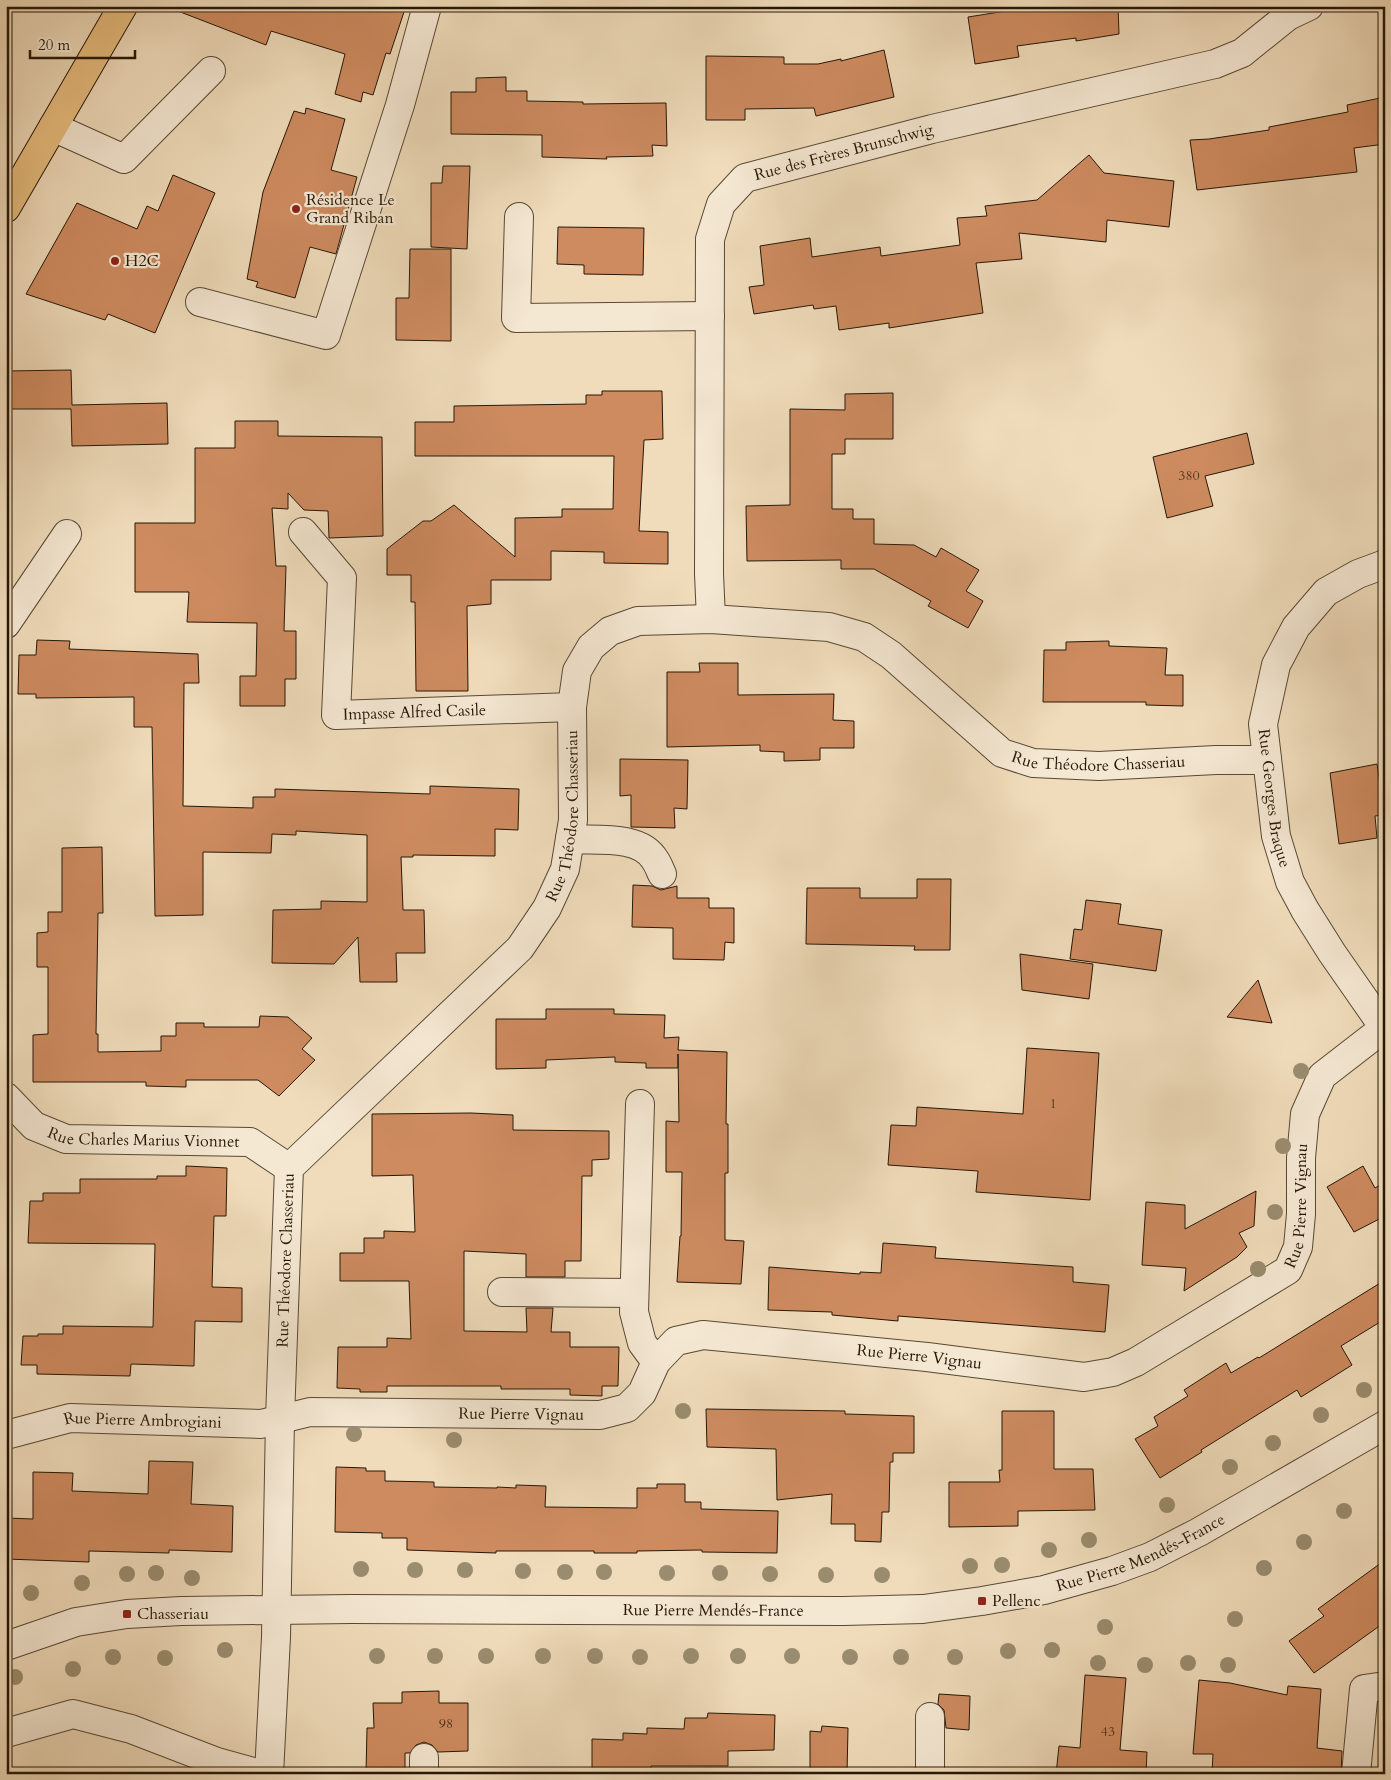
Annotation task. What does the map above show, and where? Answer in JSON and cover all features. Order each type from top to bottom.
[{"type":"main road","points":[[6,208],[123,6]]},
{"type":"street","points":[[200,302],[326,335],[400,105],[427,6]]},
{"type":"street","name":"Rue des Frères Brunschwig","points":[[711,619],[709,574],[710,238],[721,204],[745,178],[932,129],[1215,64],[1242,52],[1288,16],[1309,6]]},
{"type":"street","points":[[53,127],[124,159],[211,71]]},
{"type":"street","points":[[519,217],[516,318],[710,316]]},
{"type":"street","name":"Impasse Alfred Casile","points":[[303,532],[342,578],[336,715],[572,707]]},
{"type":"street","points":[[6,624],[67,534]]},
{"type":"street","name":"Rue Georges Braque","points":[[1384,1028],[1314,924],[1290,882],[1276,836],[1263,724],[1276,665],[1296,627],[1326,592],[1358,574],[1385,564]]},
{"type":"street","name":"Rue Théodore Chasseriau","points":[[269,1774],[276,1637],[280,1419],[289,1168],[520,948],[547,908],[565,869],[573,820],[572,707],[577,671],[591,647],[610,632],[638,621],[711,619],[829,627],[864,637],[891,655],[1002,753],[1033,764],[1098,766],[1216,760],[1267,760]]},
{"type":"street","points":[[570,839],[618,840],[638,845],[654,858],[662,874]]},
{"type":"street","name":"Rue Pierre Vignau","points":[[280,1419],[310,1412],[600,1415],[627,1408],[642,1393],[656,1362],[676,1341],[702,1335],[927,1357],[1084,1377],[1113,1372],[1136,1362],[1288,1270],[1298,1247],[1301,1214],[1301,1158],[1305,1114],[1322,1076],[1384,1028]]},
{"type":"street","name":"Rue Charles Marius Vionnet","points":[[6,1097],[34,1126],[66,1139],[250,1142],[289,1168]]},
{"type":"street","points":[[640,1104],[634,1312],[642,1343],[656,1362]]},
{"type":"street","points":[[502,1292],[634,1293]]},
{"type":"street","name":"Rue Pierre Ambrogiani","points":[[6,1436],[70,1418],[261,1424],[280,1419]]},
{"type":"street","name":"Rue Pierre Mendés-France","points":[[6,1646],[76,1622],[127,1614],[180,1610],[843,1611],[923,1609],[982,1601],[1044,1590],[1112,1571],[1150,1557],[1199,1532],[1385,1424]]},
{"type":"street","points":[[1356,1774],[1364,1689],[1385,1686]]},
{"type":"street","points":[[6,1733],[72,1714],[131,1729],[216,1762],[260,1774]]},
{"type":"street","points":[[930,1717],[930,1774]]},
{"type":"building","points":[[171,6],[406,6],[390,54],[386,53],[373,95],[363,92],[361,102],[335,94],[345,54],[271,31],[266,45],[170,8]]},
{"type":"building","points":[[1005,6],[1118,6],[1119,34],[1076,41],[1076,38],[1017,46],[1019,57],[975,64],[968,17],[1006,11]]},
{"type":"building","points":[[884,50],[894,97],[816,116],[814,108],[745,109],[745,120],[706,120],[706,56],[784,57],[784,64],[818,64],[841,59],[841,61]]},
{"type":"building","points":[[506,77],[506,91],[527,91],[527,101],[583,102],[583,104],[666,103],[667,146],[652,145],[653,156],[606,157],[607,159],[542,157],[542,135],[451,134],[451,92],[476,92],[476,78]]},
{"type":"building","points":[[1385,97],[1385,144],[1354,148],[1357,172],[1197,190],[1190,140],[1269,130],[1269,127],[1348,112],[1347,105]]},
{"type":"building","name":"Résidence Le Grand Riban","points":[[306,108],[345,119],[331,170],[357,177],[336,254],[310,247],[295,298],[256,287],[258,282],[247,279],[263,192],[294,111],[305,114]]},
{"type":"building","points":[[1089,155],[1104,173],[1174,181],[1169,227],[1107,220],[1106,242],[1019,233],[1022,259],[976,263],[983,313],[889,328],[889,323],[839,330],[836,306],[814,309],[813,305],[754,314],[749,287],[764,285],[760,246],[810,238],[812,257],[880,247],[881,256],[960,245],[957,218],[987,216],[985,206],[1037,200]]},
{"type":"building","points":[[443,166],[470,166],[467,249],[431,247],[431,183],[442,183]]},
{"type":"building","name":"H2C","points":[[173,175],[215,193],[155,333],[108,314],[105,320],[26,294],[77,203],[137,229],[147,206],[158,211]]},
{"type":"building","points":[[558,227],[644,228],[643,275],[584,274],[584,265],[557,264]]},
{"type":"building","points":[[410,249],[451,249],[451,341],[396,340],[396,298],[409,298]]},
{"type":"building","points":[[71,370],[72,405],[167,403],[168,444],[72,446],[71,409],[6,409],[6,371]]},
{"type":"building","points":[[602,391],[662,391],[663,439],[644,440],[639,531],[668,532],[668,564],[604,563],[604,552],[551,551],[551,580],[491,580],[491,604],[467,606],[468,691],[416,691],[415,602],[411,602],[411,575],[387,575],[387,549],[423,521],[431,521],[454,505],[515,557],[515,518],[562,517],[562,509],[613,509],[614,456],[415,456],[415,422],[454,422],[454,406],[586,404],[586,395],[602,395]]},
{"type":"building","points":[[893,393],[893,439],[845,439],[845,454],[832,454],[832,509],[853,509],[853,519],[874,519],[874,544],[914,545],[936,557],[941,548],[979,570],[966,591],[983,601],[968,628],[928,606],[931,601],[874,569],[841,569],[841,560],[747,561],[746,506],[790,505],[790,409],[845,410],[845,394]]},
{"type":"building","points":[[235,421],[278,421],[278,436],[382,437],[383,536],[329,538],[328,511],[304,510],[288,493],[288,509],[272,508],[276,566],[286,566],[284,631],[296,631],[296,679],[285,679],[285,706],[240,706],[240,676],[256,676],[257,623],[187,622],[189,592],[135,592],[135,523],[195,523],[195,448],[235,448]]},
{"type":"building","points":[[1247,433],[1254,464],[1205,476],[1213,506],[1167,518],[1153,457]]},
{"type":"building","points":[[37,640],[70,641],[69,649],[198,654],[199,683],[184,683],[183,806],[253,808],[253,797],[275,797],[275,789],[430,794],[430,786],[519,789],[518,830],[495,829],[495,856],[413,855],[413,857],[401,857],[403,910],[424,910],[425,953],[396,953],[397,982],[360,982],[358,937],[334,964],[272,963],[273,910],[321,909],[321,901],[367,902],[367,835],[296,831],[296,835],[272,834],[271,853],[203,852],[203,915],[155,916],[152,727],[134,727],[134,697],[36,698],[36,694],[18,694],[19,655],[36,655]]},
{"type":"building","points":[[1109,641],[1109,646],[1167,648],[1165,675],[1183,675],[1183,706],[1146,705],[1146,702],[1043,702],[1044,650],[1066,650],[1066,642]]},
{"type":"building","points":[[699,663],[738,663],[738,695],[834,694],[833,720],[854,721],[854,748],[820,748],[820,760],[784,761],[784,752],[760,751],[760,745],[667,747],[667,672],[700,672]]},
{"type":"building","points":[[620,759],[688,760],[687,809],[674,808],[675,828],[631,827],[631,795],[620,796]]},
{"type":"building","points":[[1377,764],[1384,815],[1375,816],[1377,838],[1339,844],[1330,773]]},
{"type":"building","points":[[102,847],[103,913],[98,913],[96,1034],[98,1034],[98,1052],[161,1051],[161,1036],[176,1036],[176,1023],[204,1023],[204,1027],[259,1027],[260,1016],[288,1017],[312,1038],[302,1049],[315,1060],[279,1096],[258,1080],[186,1080],[186,1087],[146,1086],[146,1082],[33,1082],[33,1035],[48,1034],[48,967],[37,967],[37,933],[48,932],[48,912],[62,912],[62,848]]},
{"type":"building","points":[[917,879],[951,879],[950,950],[914,950],[915,946],[806,944],[807,888],[860,888],[860,898],[917,898]]},
{"type":"building","points":[[633,885],[652,886],[661,890],[677,886],[677,898],[709,898],[709,908],[734,908],[734,943],[725,942],[724,960],[673,959],[673,928],[632,927]]},
{"type":"building","points":[[1086,900],[1121,904],[1118,924],[1162,930],[1156,971],[1070,959],[1074,929],[1082,930]]},
{"type":"building","points":[[1020,954],[1093,964],[1089,999],[1022,990]]},
{"type":"building","points":[[1258,980],[1272,1023],[1227,1017]]},
{"type":"building","points":[[546,1009],[614,1009],[614,1014],[665,1015],[664,1038],[679,1037],[678,1050],[727,1052],[726,1124],[728,1124],[728,1173],[725,1173],[725,1240],[744,1241],[741,1284],[677,1282],[681,1236],[682,1172],[666,1172],[666,1121],[679,1122],[678,1054],[678,1068],[646,1068],[646,1063],[615,1062],[615,1057],[546,1060],[546,1068],[496,1069],[496,1019],[546,1019]]},
{"type":"building","points":[[1027,1048],[1099,1053],[1090,1200],[976,1192],[978,1171],[888,1165],[891,1125],[916,1126],[917,1107],[1023,1114]]},
{"type":"building","points":[[471,1113],[513,1115],[513,1130],[609,1131],[609,1159],[592,1160],[592,1176],[582,1176],[581,1261],[565,1261],[565,1277],[526,1277],[526,1254],[464,1251],[464,1331],[527,1332],[526,1308],[553,1308],[551,1332],[570,1332],[570,1347],[619,1347],[618,1386],[602,1386],[602,1396],[570,1395],[570,1389],[501,1389],[501,1386],[387,1386],[387,1392],[360,1392],[360,1389],[337,1388],[338,1347],[387,1347],[387,1338],[411,1339],[409,1281],[340,1281],[340,1253],[364,1253],[364,1238],[384,1238],[384,1231],[415,1232],[413,1175],[372,1176],[372,1114]]},
{"type":"building","points":[[186,1166],[227,1168],[226,1216],[214,1216],[212,1287],[242,1288],[242,1322],[195,1321],[194,1366],[131,1364],[130,1376],[37,1374],[37,1365],[21,1365],[23,1336],[63,1334],[63,1326],[153,1327],[155,1244],[28,1243],[30,1201],[43,1201],[43,1193],[80,1193],[80,1179],[157,1179],[157,1176],[186,1176]]},
{"type":"building","points":[[1363,1166],[1375,1188],[1385,1182],[1385,1216],[1354,1232],[1327,1187]]},
{"type":"building","points":[[1256,1191],[1254,1226],[1239,1233],[1247,1247],[1237,1257],[1184,1291],[1186,1268],[1142,1265],[1146,1202],[1185,1205],[1185,1229]]},
{"type":"building","points":[[883,1243],[936,1247],[935,1258],[1073,1267],[1073,1282],[1109,1285],[1105,1332],[898,1316],[898,1321],[832,1315],[832,1312],[768,1310],[769,1267],[860,1274],[860,1272],[881,1273]]},
{"type":"building","points":[[1385,1280],[1385,1319],[1341,1346],[1352,1365],[1301,1397],[1297,1390],[1160,1478],[1135,1439],[1158,1426],[1154,1417],[1188,1396],[1184,1390],[1226,1363],[1231,1373],[1259,1358]]},
{"type":"building","points":[[706,1409],[845,1411],[845,1414],[914,1416],[914,1453],[893,1453],[893,1462],[890,1462],[889,1512],[882,1512],[881,1542],[855,1541],[855,1524],[831,1524],[832,1494],[777,1500],[776,1449],[707,1447]]},
{"type":"building","points":[[1002,1411],[1054,1411],[1054,1469],[1093,1469],[1095,1510],[1018,1511],[1018,1526],[949,1527],[949,1482],[1000,1482],[999,1470],[1002,1470]]},
{"type":"building","points":[[149,1461],[193,1462],[191,1504],[233,1506],[232,1552],[169,1550],[169,1553],[89,1551],[89,1562],[6,1559],[6,1518],[33,1519],[33,1472],[73,1473],[72,1491],[148,1494]]},
{"type":"building","points":[[336,1467],[366,1468],[366,1471],[385,1471],[385,1481],[434,1482],[434,1487],[516,1488],[516,1485],[546,1486],[545,1507],[637,1508],[637,1488],[657,1488],[657,1484],[685,1484],[685,1502],[701,1502],[701,1509],[778,1511],[777,1553],[702,1552],[702,1550],[637,1551],[637,1553],[496,1551],[496,1553],[407,1550],[407,1538],[382,1538],[382,1533],[335,1532]]},
{"type":"building","points":[[1385,1560],[1385,1622],[1314,1673],[1289,1641],[1324,1616],[1318,1609]]},
{"type":"building","points":[[1085,1675],[1126,1678],[1120,1750],[1147,1752],[1146,1774],[1056,1774],[1059,1746],[1080,1748]]},
{"type":"building","points":[[1199,1680],[1230,1683],[1287,1695],[1288,1686],[1321,1689],[1317,1748],[1342,1751],[1341,1774],[1212,1774],[1213,1754],[1193,1754]]},
{"type":"building","points":[[439,1691],[439,1703],[468,1703],[468,1751],[438,1752],[432,1745],[424,1742],[416,1745],[410,1753],[405,1753],[405,1774],[366,1774],[367,1728],[374,1728],[373,1703],[402,1703],[402,1692]]},
{"type":"building","points":[[939,1694],[970,1696],[969,1730],[946,1728],[944,1710],[938,1704]]},
{"type":"building","points":[[708,1713],[775,1715],[774,1750],[728,1751],[728,1766],[651,1766],[651,1774],[592,1774],[592,1739],[623,1740],[623,1733],[647,1734],[647,1728],[684,1729],[685,1718],[707,1718]]},
{"type":"building","points":[[822,1726],[848,1728],[847,1774],[810,1774],[810,1731],[821,1732]]},
{"type":"place","name":"Résidence Le Grand Riban","points":[[296,209]]},
{"type":"place","name":"H2C","points":[[115,261]]},
{"type":"place","name":"Pellenc","points":[[982,1601]]},
{"type":"place","name":"Chasseriau","points":[[127,1614]]}]
